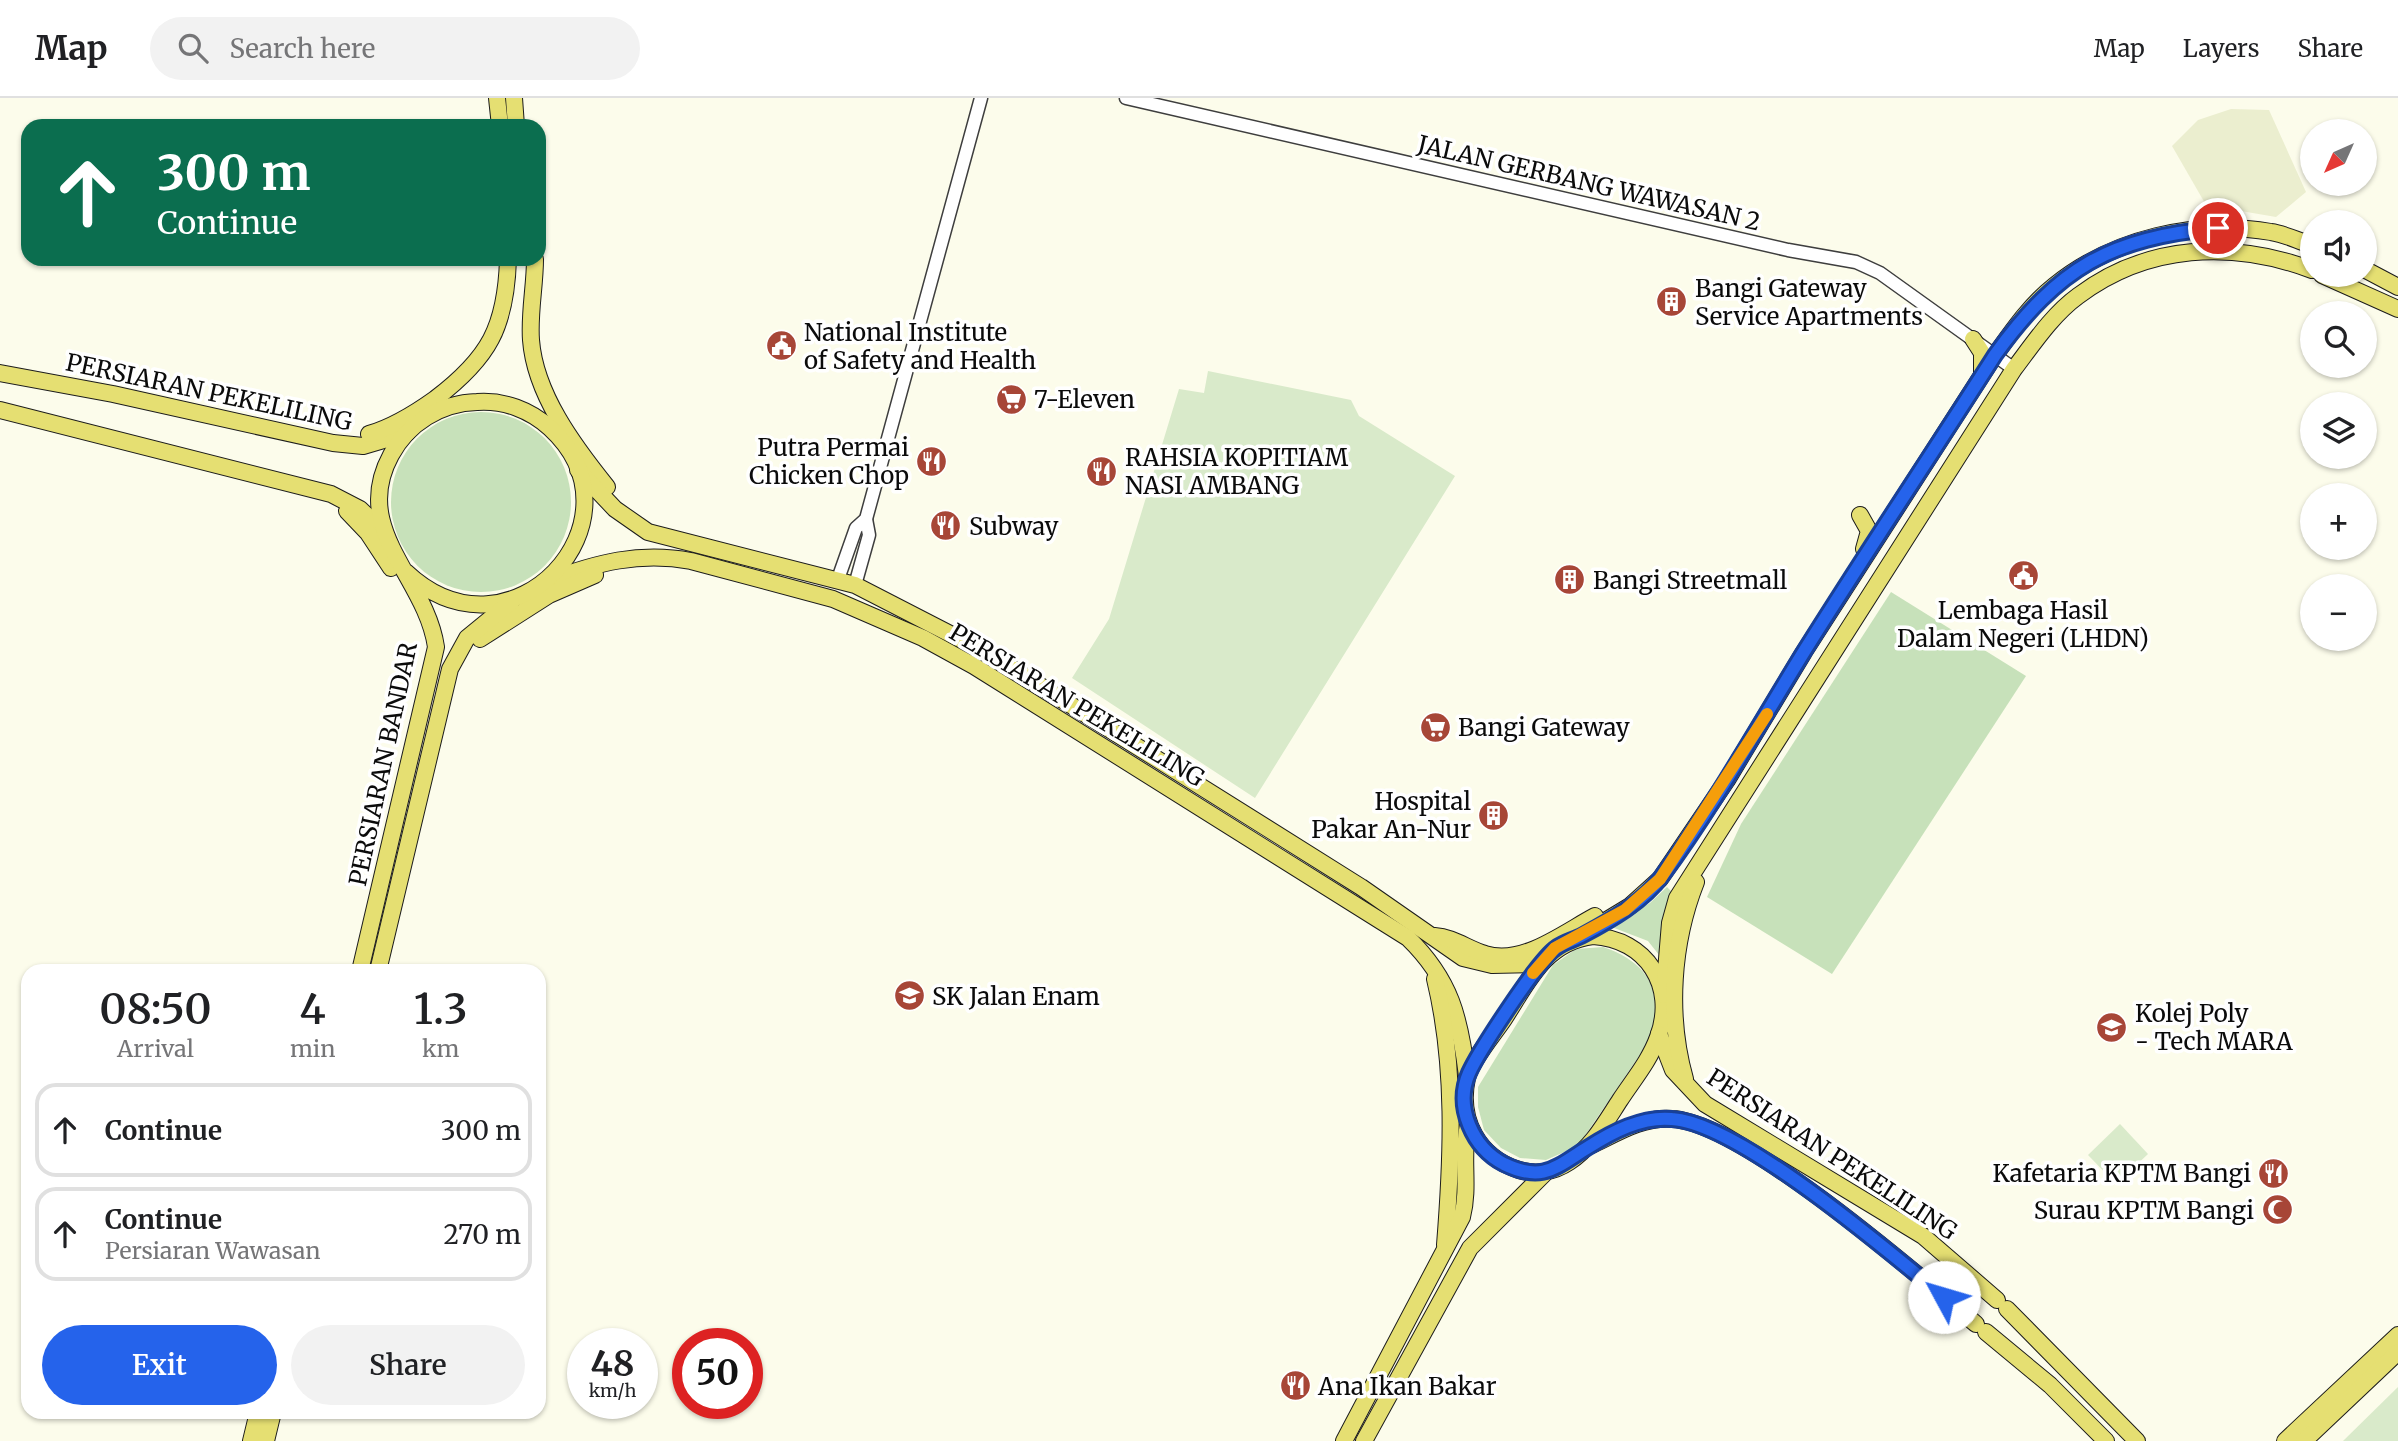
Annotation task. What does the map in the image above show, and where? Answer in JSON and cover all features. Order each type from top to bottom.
[{"type":"main road","points":[[497,98],[499,119]]},
{"type":"main road","points":[[514,98],[516,119]]},
{"type":"main road","points":[[1344,1441],[1445,1251],[1465,1203],[1467,1076],[1539,964],[1555,948],[1579,937],[1638,900],[1660,879],[1727,780],[1981,376],[2025,313],[2052,287],[2084,264],[2137,241],[2218,228],[2272,232],[2300,241]]},
{"type":"main road","points":[[2266,256],[2278,252],[2295,240]]},
{"type":"main road","points":[[2295,240],[2300,248]]},
{"type":"main road","points":[[1364,1441],[1470,1248],[1484,1231],[1546,1172],[1570,1162],[1602,1128],[1659,1034],[1674,905],[2014,369],[2047,326],[2077,297],[2113,274],[2148,260],[2186,250],[2266,256],[2300,267]]},
{"type":"main road","points":[[308,438],[326,434],[368,435],[384,430],[419,410],[461,379],[493,341],[502,316],[507,266]]},
{"type":"main road","points":[[450,406],[494,356],[508,329],[515,291],[515,266]]},
{"type":"main road","points":[[528,266],[523,356],[548,426]]},
{"type":"main road","points":[[535,266],[531,343],[536,370],[547,397],[610,491],[647,522],[704,545]]},
{"type":"main road","points":[[2377,276],[2398,287]]},
{"type":"main road","points":[[2348,287],[2398,309]]},
{"type":"main road","points":[[1981,376],[1984,360],[1976,342],[1995,343],[2010,334]]},
{"type":"main road","name":"PERSIARAN PEKELILING","points":[[0,373],[104,392],[308,438],[363,446],[407,433]]},
{"type":"main road","points":[[467,402],[502,403],[534,416],[548,426],[565,446],[578,470],[583,510],[580,530],[568,557],[548,581],[513,601],[480,605],[447,599],[432,593],[406,572],[392,553],[383,531],[380,486],[390,457],[407,433],[427,417],[450,406],[467,402]]},
{"type":"main road","points":[[0,410],[331,494],[360,509],[383,531]]},
{"type":"main road","name":"PERSIARAN PEKELILING","points":[[578,470],[630,522],[666,538],[704,545],[855,584],[1027,677],[1361,887],[1450,951],[1478,963],[1539,964]]},
{"type":"main road","points":[[305,487],[339,505],[355,518],[418,610],[428,648],[421,715]]},
{"type":"main road","points":[[1860,515],[1869,531],[1860,565]]},
{"type":"main road","name":"PERSIARAN PEKELILING","points":[[548,581],[587,566],[628,557],[667,556],[834,599],[888,622],[974,666],[1398,930],[1432,965],[1450,993],[1457,1013],[1467,1076]]},
{"type":"main road","points":[[440,713],[466,655],[475,644],[484,635],[558,590],[587,577],[641,566],[739,574]]},
{"type":"main road","name":"PERSIARAN BANDAR","points":[[362,964],[436,647],[429,615],[406,572]]},
{"type":"main road","name":"PERSIARAN BANDAR","points":[[380,964],[450,668],[460,647],[476,630],[513,601]]},
{"type":"main road","points":[[1690,1091],[1676,1045],[1674,993],[1683,915],[1704,855]]},
{"type":"main road","points":[[1429,936],[1449,938],[1490,956],[1517,955],[1549,941],[1660,879]]},
{"type":"main road","points":[[1579,937],[1616,939],[1639,951],[1658,974],[1664,995]]},
{"type":"main road","points":[[1432,965],[1448,1037],[1451,1165],[1445,1251]]},
{"type":"main road","name":"PERSIARAN PEKELILING","points":[[1659,1034],[1673,1070],[1690,1091],[1715,1111],[1923,1236],[2002,1304],[2137,1441]]},
{"type":"main road","name":"PERSIARAN PEKELILING","points":[[1585,1149],[1647,1119],[1691,1122],[1725,1136],[1861,1231],[2050,1385],[2106,1441]]},
{"type":"main road","points":[[1468,1125],[1481,1146],[1498,1160],[1518,1169],[1546,1172]]},
{"type":"main road","points":[[1510,1208],[1591,1158],[1605,1139]]},
{"type":"main road","points":[[2285,1441],[2398,1335]]},
{"type":"main road","points":[[2304,1441],[2398,1352]]},
{"type":"main road","points":[[251,1441],[256,1419]]},
{"type":"main road","points":[[266,1441],[271,1419]]},
{"type":"street","points":[[855,584],[869,535],[866,519],[981,98]]},
{"type":"street","name":"JALAN GERBANG WAWASAN 2","points":[[1126,98],[1788,250],[1856,262],[1880,273],[2014,369]]},
{"type":"street","points":[[838,579],[856,528],[866,519]]},
{"type":"green space","points":[[2231,109],[2269,110],[2300,179],[2301,196],[2276,217],[2206,205],[2172,146],[2198,120]]},
{"type":"green space","points":[[1208,371],[1351,400],[1359,416],[1455,476],[1255,798],[1072,678],[1109,619],[1179,389],[1204,393]]},
{"type":"green space","points":[[481,412],[515,419],[544,439],[564,468],[571,502],[564,536],[544,565],[515,585],[481,592],[447,585],[418,565],[398,536],[391,502],[398,468],[418,439],[447,419]]},
{"type":"green space","points":[[1891,592],[2026,676],[1832,974],[1707,897],[1741,824]]},
{"type":"green space","points":[[1667,887],[1672,892],[1667,965],[1648,941],[1609,926],[1650,903]]},
{"type":"green space","points":[[1603,947],[1631,961],[1649,980],[1656,1006],[1652,1037],[1578,1146],[1546,1160],[1520,1158],[1501,1148],[1484,1130],[1478,1107],[1478,1087],[1553,965],[1576,949]]},
{"type":"green space","points":[[2120,1124],[2148,1154],[2116,1184],[2088,1155]]},
{"type":"green space","points":[[2398,1387],[2398,1441],[2343,1441]]},
{"type":"slow traffic","points":[[1533,973],[1555,948],[1625,910],[1660,879],[1727,780],[1767,714]]},
{"type":"place","name":"Bangi Gateway Service Apartments","points":[[1672,302]]},
{"type":"place","name":"National Institute of Safety and Health","points":[[781,346]]},
{"type":"place","name":"7-Eleven","points":[[1011,399]]},
{"type":"place","name":"Putra Permai Chicken Chop","points":[[932,461]]},
{"type":"place","name":"RAHSIA KOPITIAM NASI AMBANG","points":[[1102,471]]},
{"type":"place","name":"Subway","points":[[946,526]]},
{"type":"place","name":"Lembaga Hasil Dalam Negeri (LHDN)","points":[[2023,576]]},
{"type":"place","name":"Bangi Streetmall","points":[[1570,580]]},
{"type":"place","name":"Bangi Gateway","points":[[1435,727]]},
{"type":"place","name":"Hospital Pakar An-Nur","points":[[1494,815]]},
{"type":"place","name":"SK Jalan Enam","points":[[909,996]]},
{"type":"place","name":"Kolej Poly - Tech MARA","points":[[2112,1027]]},
{"type":"place","name":"Kafetaria KPTM Bangi","points":[[2274,1173]]},
{"type":"place","name":"Surau KPTM Bangi","points":[[2277,1210]]},
{"type":"place","name":"Ana Ikan Bakar","points":[[1295,1386]]},
{"type":"route","points":[[1944,1297],[1776,1168],[1725,1136],[1691,1122],[1647,1119],[1585,1149],[1570,1162],[1546,1172],[1533,1173],[1504,1164],[1481,1146],[1468,1125],[1467,1076],[1539,964],[1555,948],[1625,910],[1660,879],[1727,780],[1804,652],[1995,355],[2025,313],[2052,287],[2084,264],[2110,251],[2137,241],[2218,228]]}]
